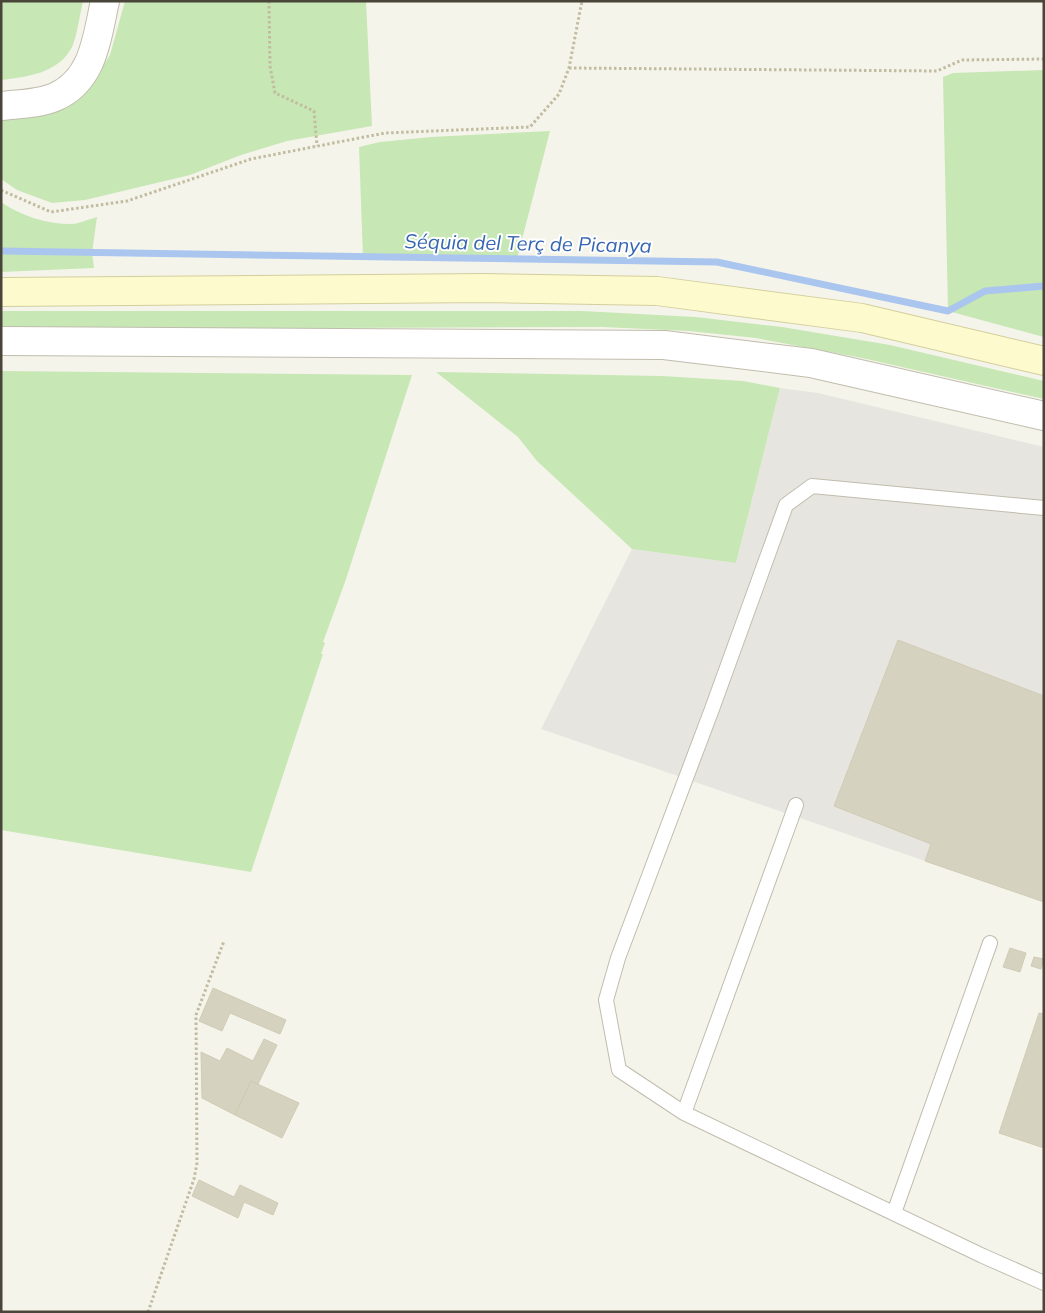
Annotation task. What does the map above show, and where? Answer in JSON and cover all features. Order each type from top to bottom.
[{"type":"main road","points":[[1,292],[475,288],[658,290],[862,318],[1044,361]]},
{"type":"street","points":[[1,106],[55,97],[74,85],[87,69],[94,52],[105,1]]},
{"type":"street","points":[[1,341],[664,345],[811,363],[1044,416]]},
{"type":"lane","points":[[1044,508],[812,486],[786,505],[712,709],[618,958],[606,1000],[618,1070],[684,1114],[1044,1282]]},
{"type":"lane","points":[[684,1114],[796,805]]},
{"type":"lane","points":[[894,1213],[990,943]]},
{"type":"path","points":[[269,1],[270,66],[275,93],[314,112],[318,146]]},
{"type":"path","points":[[1,190],[51,212],[127,201],[251,159],[385,133],[530,126],[559,94],[568,68],[582,1]]},
{"type":"path","points":[[568,68],[936,71],[962,60],[1044,59]]},
{"type":"path","points":[[148,1312],[194,1179],[197,1163],[196,1016],[224,941]]},
{"type":"shaded area","points":[[780,388],[818,393],[1044,447],[1044,902],[541,729],[632,549],[736,563]]},
{"type":"green space","points":[[1,1],[83,1],[74,42],[66,56],[59,63],[41,72],[1,80]]},
{"type":"green space","points":[[125,1],[366,1],[372,126],[287,141],[241,155],[190,175],[85,200],[52,203],[17,190],[1,179],[1,117],[70,106],[95,78],[110,55]]},
{"type":"green space","points":[[1044,70],[1044,337],[948,311],[943,77],[953,73]]},
{"type":"green space","points":[[550,131],[517,259],[363,257],[359,147],[380,142],[431,137]]},
{"type":"green space","points":[[1,202],[25,215],[52,223],[74,224],[97,217],[92,253],[94,268],[1,272]]},
{"type":"green space","points":[[1,311],[582,311],[696,317],[782,327],[890,345],[1044,381],[1044,399],[862,358],[756,338],[689,331],[603,327],[1,329]]},
{"type":"green space","points":[[1,371],[412,375],[345,582],[323,642],[325,643],[321,654],[323,654],[251,872],[1,830]]},
{"type":"green space","points":[[436,372],[662,376],[743,381],[780,388],[736,563],[632,549],[537,461],[518,437]]},
{"type":"building","points":[[898,640],[1044,696],[1044,902],[925,861],[931,844],[834,806]]},
{"type":"building","points":[[1010,948],[1026,953],[1020,972],[1003,967]]},
{"type":"building","points":[[1034,957],[1044,959],[1041,969],[1031,966]]},
{"type":"building","points":[[213,988],[286,1020],[280,1034],[230,1013],[222,1031],[199,1021]]},
{"type":"building","points":[[1039,1013],[1044,1014],[1044,1148],[999,1133]]},
{"type":"building","points":[[264,1039],[277,1045],[258,1084],[251,1081],[235,1115],[202,1098],[201,1052],[220,1061],[227,1048],[253,1061]]},
{"type":"building","points":[[251,1081],[299,1103],[282,1138],[235,1115]]},
{"type":"building","points":[[199,1180],[234,1197],[240,1185],[278,1203],[273,1215],[244,1202],[238,1218],[192,1196]]},
{"type":"waterway","name":"Séquia del Terç de Picanya","points":[[1,251],[717,262],[948,311],[985,291],[1044,286]]}]
